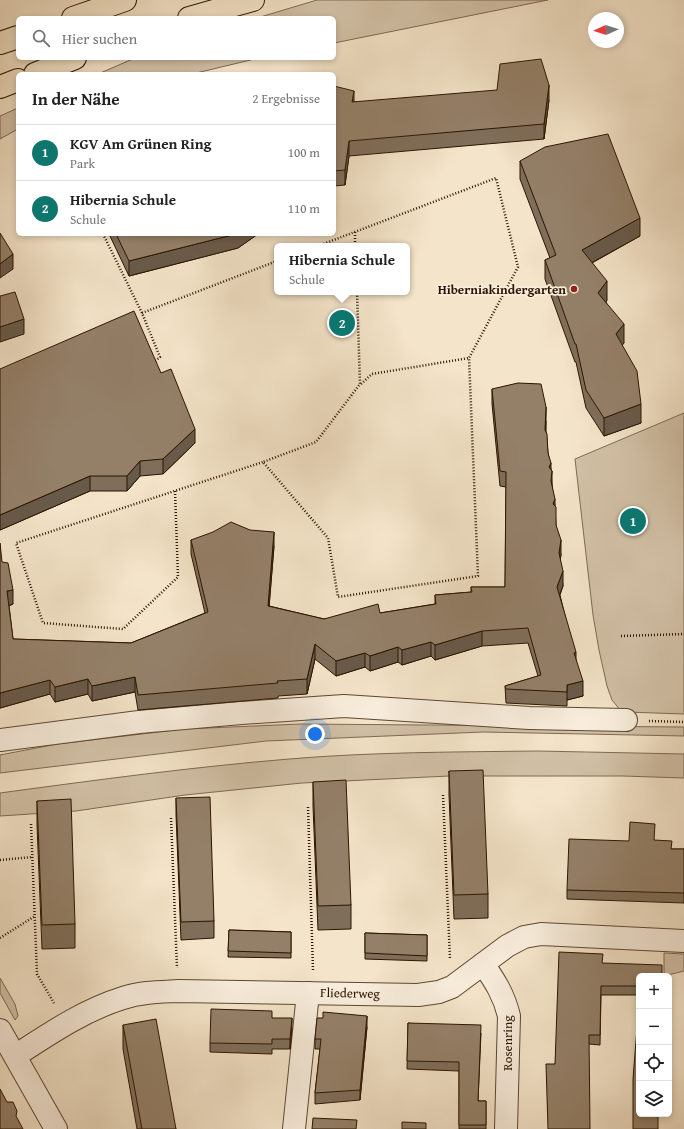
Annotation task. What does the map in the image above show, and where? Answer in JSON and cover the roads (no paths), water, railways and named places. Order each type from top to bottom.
[{"type":"main road","points":[[79,16],[125,0]]},
{"type":"main road","points":[[196,16],[253,0]]},
{"type":"main road","points":[[0,43],[16,38]]},
{"type":"main road","points":[[39,72],[70,60]]},
{"type":"main road","points":[[0,87],[16,81]]},
{"type":"street","points":[[0,740],[147,721],[344,706],[529,718],[626,720]]},
{"type":"street","name":"Fliederweg","points":[[15,1056],[88,1012],[124,998],[149,992],[178,991],[418,995],[439,992],[452,988],[507,946],[524,937],[541,934],[684,941]]},
{"type":"street","name":"Rosenring","points":[[483,964],[500,988],[506,1001],[509,1016],[506,1129]]},
{"type":"street","points":[[294,1129],[311,993]]},
{"type":"street","points":[[0,1030],[56,1129]]},
{"type":"place","name":"Hiberniakindergarten","points":[[574,289]]},
{"type":"place","name":"Hibernia Schule","points":[[342,323]]},
{"type":"place","name":"KGV Am Grünen Ring","points":[[633,521]]}]
